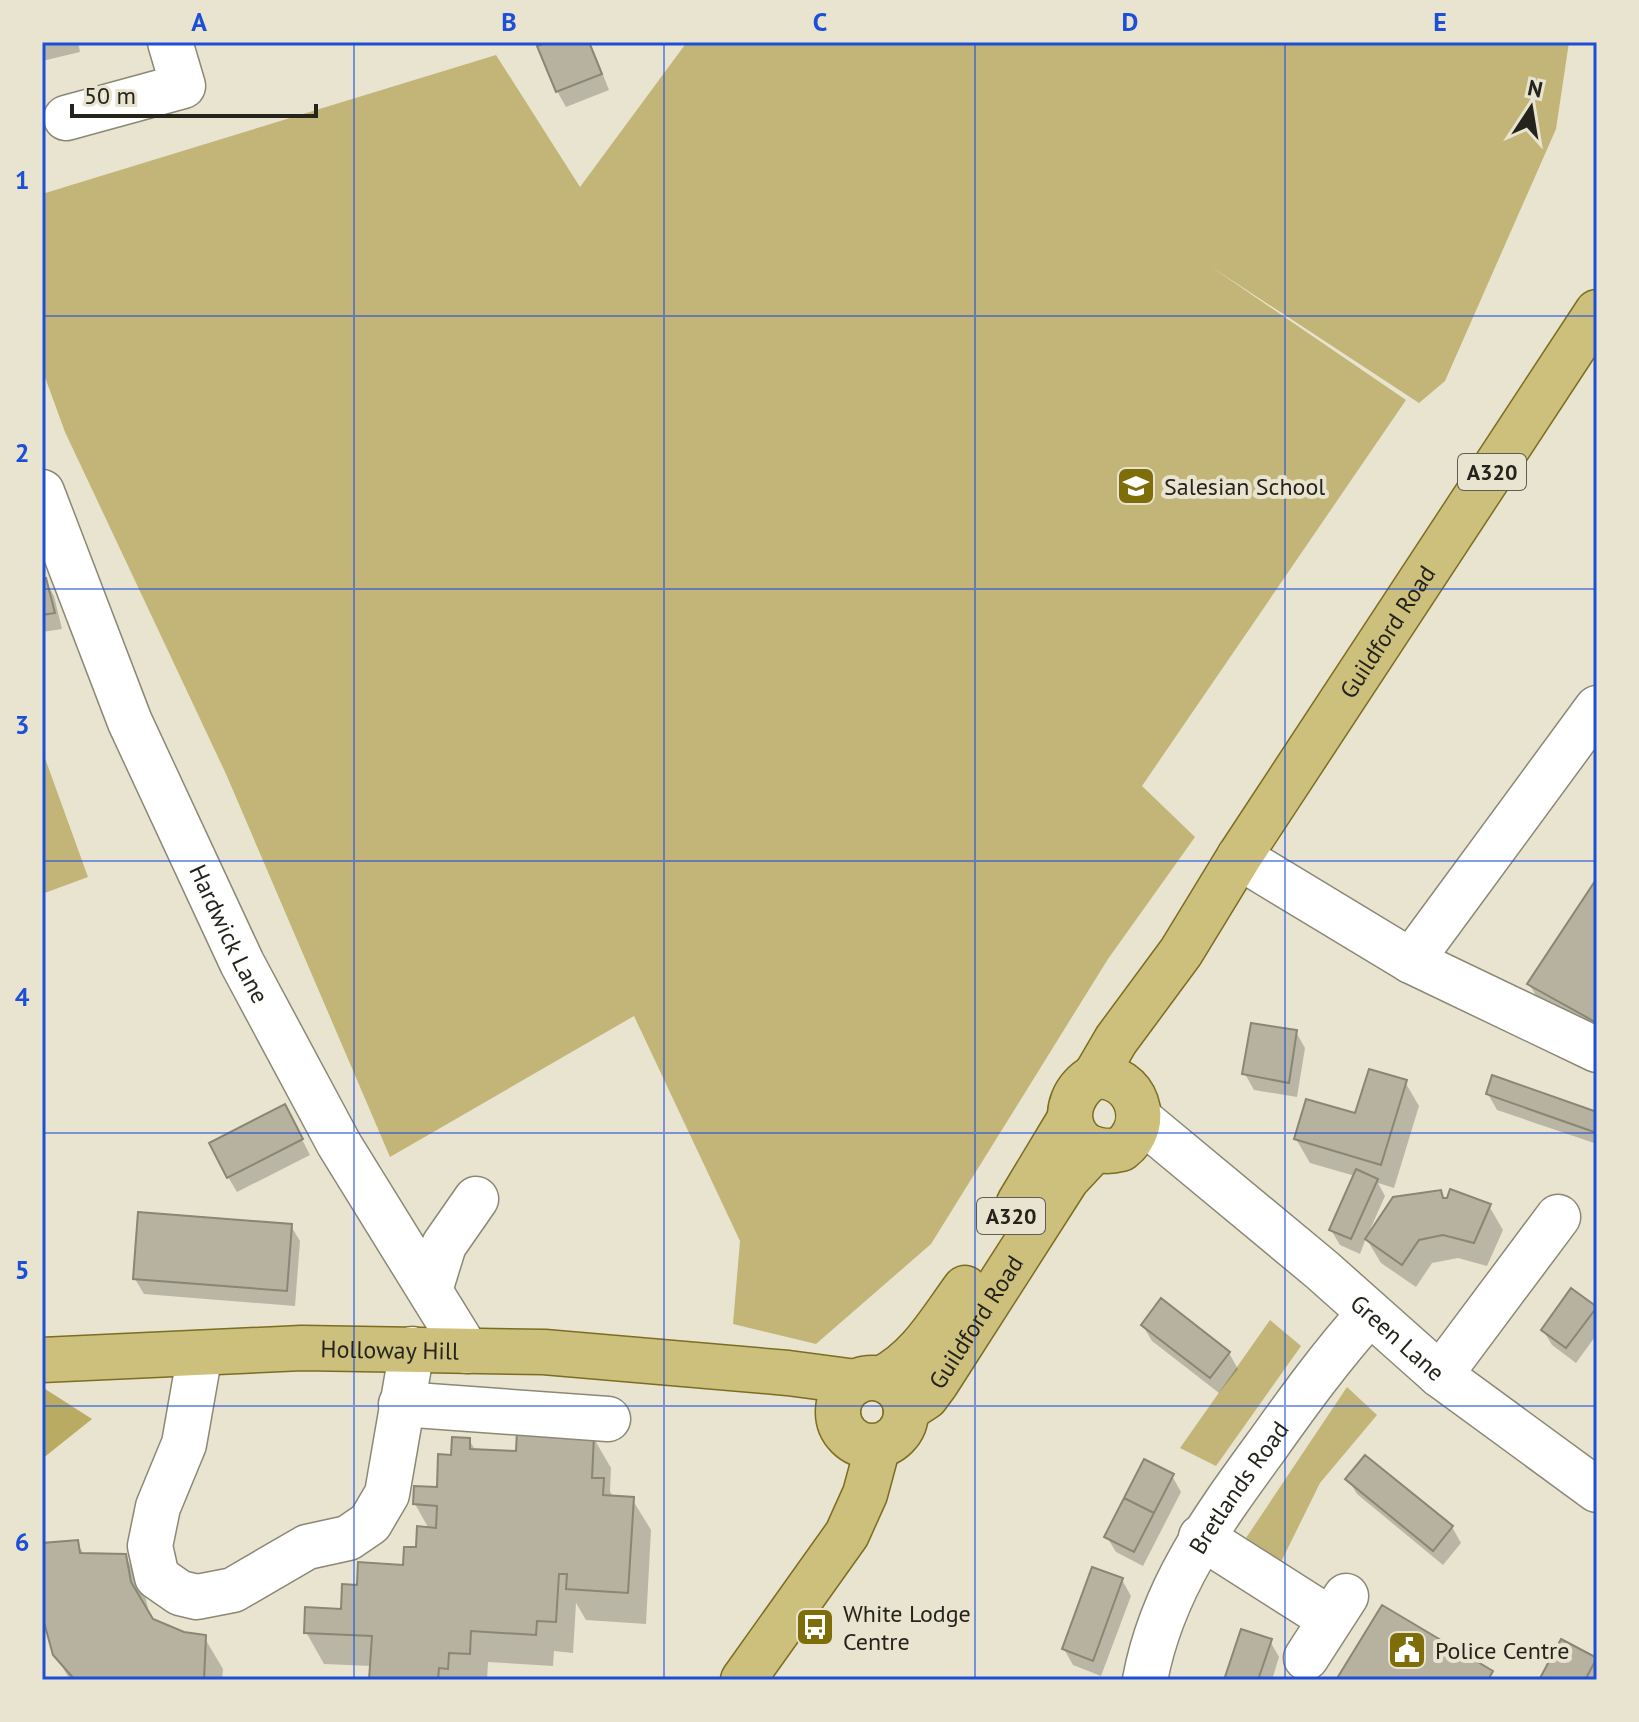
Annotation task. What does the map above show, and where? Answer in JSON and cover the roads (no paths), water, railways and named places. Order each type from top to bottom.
[{"type":"main road","name":"Guildford Road","points":[[1112,1126],[1114,1078],[1095,1076],[1116,1040],[1181,952],[1239,857],[1597,312]]},
{"type":"main road","name":"Guildford Road","points":[[881,1390],[926,1397],[937,1382],[1067,1179],[1112,1126],[1181,952]]},
{"type":"main road","name":"Holloway Hill","points":[[42,1360],[302,1348],[544,1352],[738,1370],[881,1390]]},
{"type":"main road","name":"Holloway Hill","points":[[738,1370],[804,1400],[855,1435]]},
{"type":"main road","name":"A320","points":[[743,1680],[847,1534],[865,1494],[855,1435],[840,1400],[881,1390],[904,1426],[897,1436],[855,1435]]},
{"type":"street","points":[[66,118],[183,86],[170,42]]},
{"type":"street","name":"Hardwick Lane","points":[[42,492],[130,722],[242,963],[339,1144],[431,1287],[467,1351]]},
{"type":"street","points":[[1411,961],[1597,708]]},
{"type":"street","points":[[1239,857],[1411,961],[1597,1050]]},
{"type":"street","name":"Green Lane","points":[[1112,1126],[1205,1174],[1322,1270],[1440,1375],[1597,1490]]},
{"type":"street","points":[[431,1287],[444,1245],[476,1199]]},
{"type":"street","points":[[1440,1375],[1558,1217]]},
{"type":"street","name":"Bretlands Road","points":[[1145,1680],[1168,1600],[1201,1537],[1335,1351],[1369,1314]]},
{"type":"street","points":[[200,1353],[184,1444],[158,1507],[150,1546],[157,1577],[180,1593],[197,1597],[233,1590],[307,1547],[348,1538],[370,1523],[387,1494],[412,1349]]},
{"type":"street","points":[[401,1404],[608,1419]]},
{"type":"street","points":[[1201,1537],[1338,1607],[1306,1658]]},
{"type":"place","name":"Salesian School","points":[[1136,486]]},
{"type":"place","name":"White Lodge Centre","points":[[815,1627]]},
{"type":"place","name":"Police Centre","points":[[1407,1650]]}]
